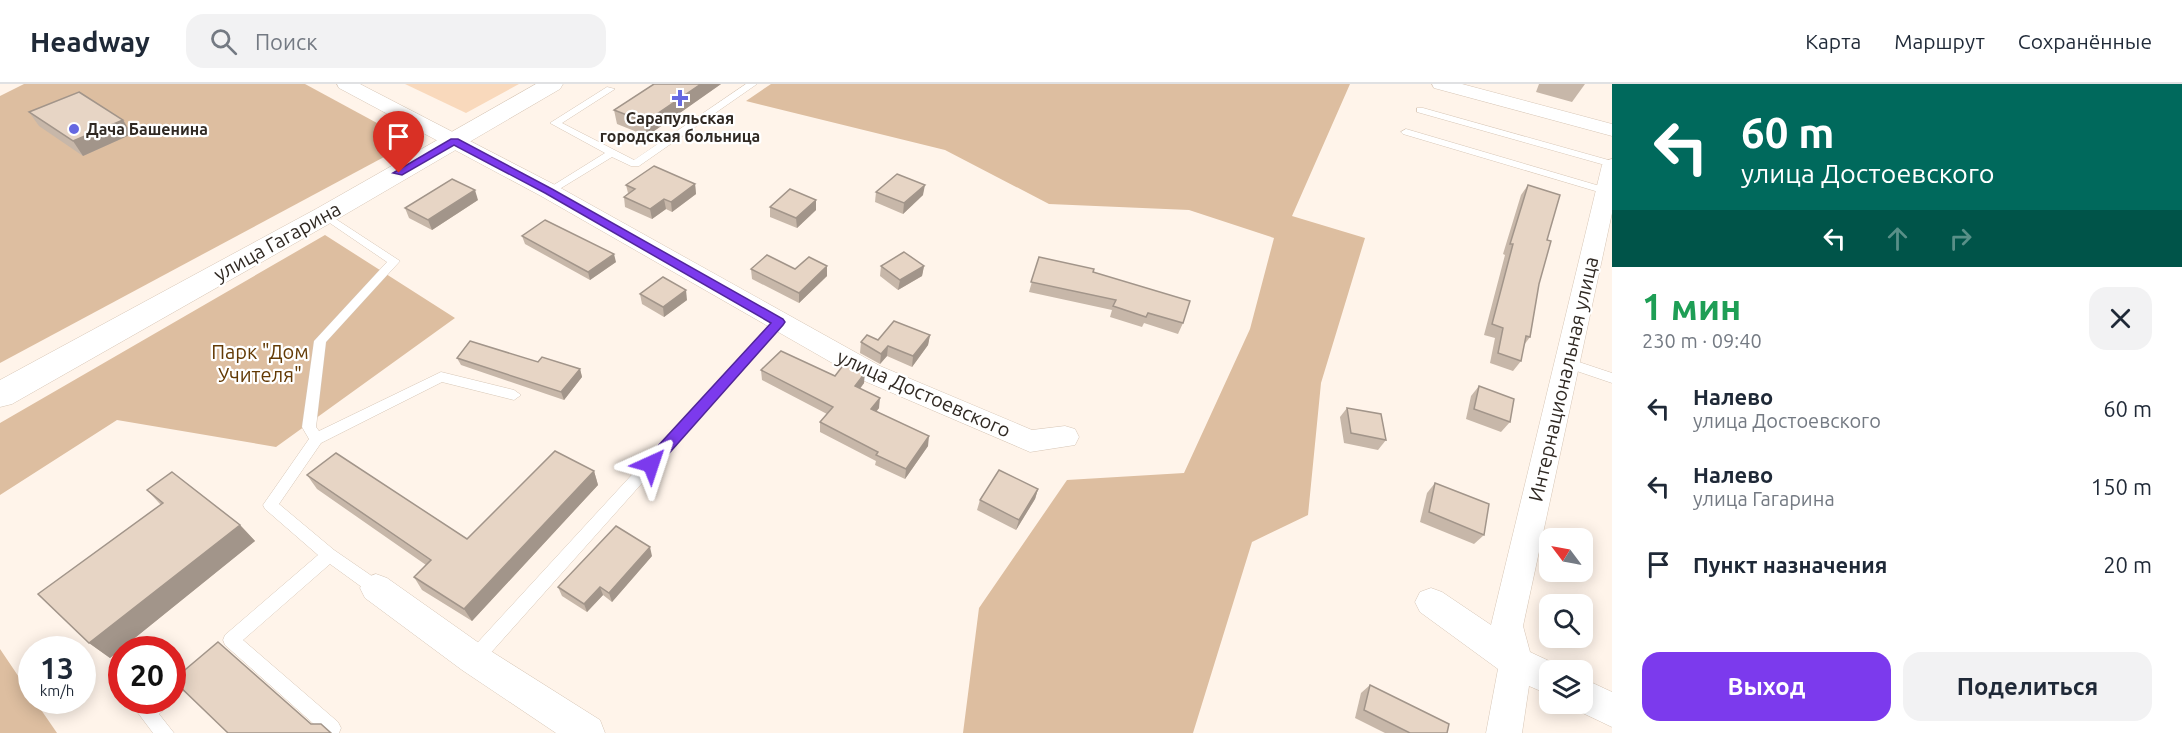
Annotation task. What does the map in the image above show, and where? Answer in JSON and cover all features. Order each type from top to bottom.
[{"type":"street","name":"улица Достоевского","points":[[346,84],[549,191],[871,373],[1030,441],[1065,437]]},
{"type":"street","name":"улица Гагарина","points":[[0,395],[325,215],[552,84]]},
{"type":"street","points":[[1441,84],[1612,130]]},
{"type":"street","name":"Интернациональная улица","points":[[1504,733],[1516,662],[1507,626],[1610,173]]},
{"type":"street","points":[[376,588],[474,659],[587,733]]},
{"type":"street","points":[[1431,602],[1516,662],[1539,674]]},
{"type":"street","points":[[1593,700],[1612,710]]},
{"type":"lane","points":[[610,88],[555,123],[636,164],[752,84]]},
{"type":"lane","points":[[1420,110],[1610,173]]},
{"type":"lane","points":[[1406,132],[1610,173]]},
{"type":"lane","points":[[549,191],[612,153]]},
{"type":"lane","points":[[316,439],[309,427],[320,341],[394,261],[325,215]]},
{"type":"lane","points":[[474,659],[779,322]]},
{"type":"lane","points":[[1567,363],[1612,378]]},
{"type":"lane","points":[[376,588],[329,555],[270,505],[316,439],[441,377],[514,395]]},
{"type":"lane","points":[[186,679],[329,555]]},
{"type":"lane","points":[[231,640],[332,728]]},
{"type":"lane","points":[[148,714],[165,733]]},
{"type":"shaded area","points":[[405,84],[519,84],[466,113]]},
{"type":"green space","points":[[24,84],[305,84],[412,142],[0,363],[0,96]]},
{"type":"green space","points":[[771,84],[1350,84],[1292,216],[1365,238],[1321,383],[1308,515],[1252,542],[1193,733],[963,733],[979,608],[1067,480],[1184,473],[1250,329],[1274,238],[1189,210],[1049,204],[945,150],[746,101]]},
{"type":"green space","name":"Парк \"Дом Учителя\"","points":[[325,235],[455,318],[276,447],[117,420],[0,495],[0,423]]},
{"type":"green space","points":[[0,649],[18,676],[18,714],[44,714],[57,733],[0,733]]},
{"type":"building","points":[[654,84],[701,84],[645,122],[614,110]]},
{"type":"building","points":[[79,92],[123,120],[73,141],[29,112]]},
{"type":"building","points":[[654,166],[695,184],[671,202],[664,199],[650,209],[624,197],[635,189],[626,185]]},
{"type":"building","points":[[897,174],[925,185],[904,203],[876,192]]},
{"type":"building","points":[[452,179],[475,190],[428,220],[405,208]]},
{"type":"building","points":[[1528,185],[1560,195],[1547,240],[1551,241],[1539,284],[1530,337],[1526,336],[1521,361],[1498,353],[1503,328],[1492,324],[1513,244],[1510,244]]},
{"type":"building","points":[[790,189],[816,200],[796,218],[770,207]]},
{"type":"building","points":[[545,220],[614,254],[588,272],[522,236]]},
{"type":"building","points":[[904,252],[924,266],[900,280],[881,266]]},
{"type":"building","points":[[767,255],[795,269],[809,257],[827,266],[799,293],[751,269]]},
{"type":"building","points":[[1039,257],[1094,269],[1093,272],[1190,301],[1183,323],[1148,313],[1146,317],[1113,306],[1116,300],[1031,282]]},
{"type":"building","points":[[663,277],[686,290],[663,307],[640,294]]},
{"type":"building","points":[[894,321],[930,335],[913,356],[888,346],[881,354],[861,342],[867,335],[878,340]]},
{"type":"building","points":[[470,341],[538,362],[542,357],[580,369],[561,392],[457,358]]},
{"type":"building","points":[[781,351],[835,376],[845,363],[865,373],[855,386],[880,398],[871,409],[929,436],[906,469],[876,455],[878,452],[820,422],[833,407],[761,370]]},
{"type":"building","points":[[1479,386],[1514,399],[1510,422],[1474,409]]},
{"type":"building","points":[[1347,408],[1381,414],[1386,440],[1351,433]]},
{"type":"building","points":[[555,451],[594,471],[464,609],[414,577],[431,560],[307,475],[336,453],[467,539]]},
{"type":"building","points":[[999,470],[1038,489],[1019,520],[980,500]]},
{"type":"building","points":[[172,472],[240,525],[96,638],[82,636],[38,594],[163,503],[147,490]]},
{"type":"building","points":[[1435,483],[1489,504],[1484,535],[1429,512]]},
{"type":"building","points":[[616,526],[650,547],[609,593],[600,587],[584,604],[558,587]]},
{"type":"building","points":[[218,642],[311,724],[321,724],[331,733],[228,733],[186,693],[186,669]]},
{"type":"building","points":[[1370,685],[1449,724],[1447,733],[1410,733],[1364,710]]},
{"type":"place","name":"Сарапульская городская больница","points":[[680,98]]},
{"type":"place","name":"Дача Башенина","points":[[74,129]]},
{"type":"route","points":[[399,173],[454,141],[549,191],[779,322],[651,464]]}]
